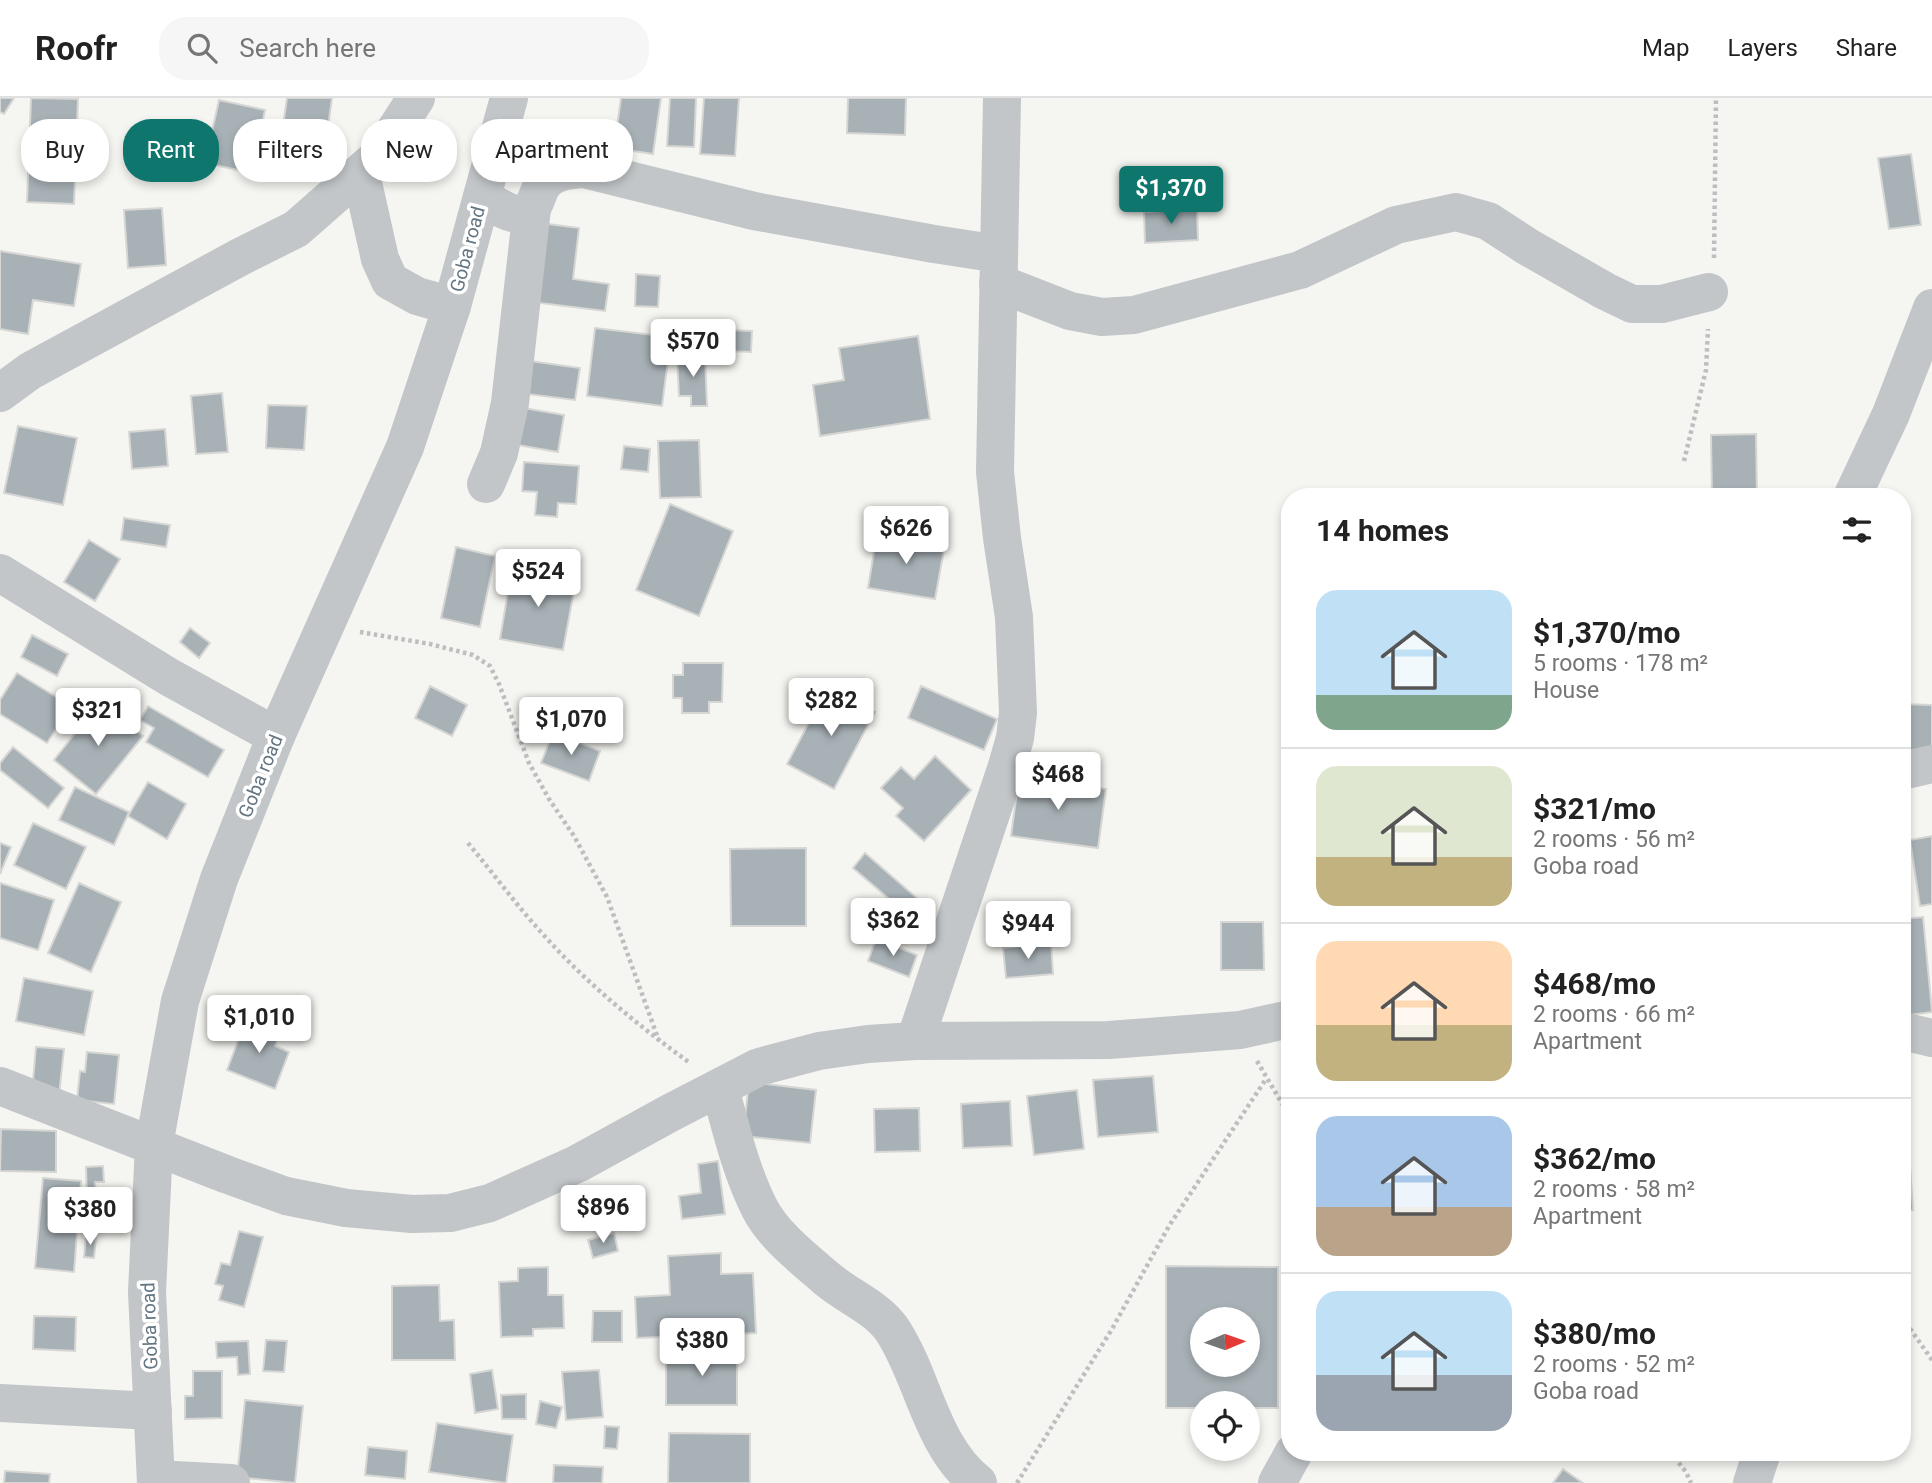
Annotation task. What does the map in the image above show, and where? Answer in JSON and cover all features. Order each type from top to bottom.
[{"type":"street","points":[[402,119],[416,98]]},
{"type":"street","name":"Goba road","points":[[156,1481],[147,1292],[154,1145],[180,1001],[219,879],[276,736],[405,447],[452,306],[509,98]]},
{"type":"street","points":[[915,1041],[1007,766],[1015,738],[1018,713],[1014,617],[995,471],[1002,98]]},
{"type":"street","points":[[482,197],[514,214],[524,213],[537,201],[542,185],[554,176],[567,170],[584,169],[754,211],[934,244],[998,269],[1070,311],[1102,317],[1134,315],[1300,270],[1396,225],[1456,212],[1488,221],[1528,247],[1632,304],[1662,304],[1709,292]]},
{"type":"street","points":[[0,393],[30,371],[296,229],[361,174]]},
{"type":"street","points":[[363,182],[380,259],[390,281],[417,296],[452,306]]},
{"type":"street","points":[[486,484],[499,453],[510,403],[531,208]]},
{"type":"street","points":[[1856,488],[1891,414],[1932,308]]},
{"type":"street","points":[[0,573],[169,677],[276,736]]},
{"type":"street","points":[[1911,769],[1932,764]]},
{"type":"street","points":[[0,1086],[286,1196],[346,1208],[412,1214],[450,1213],[490,1203],[577,1164],[759,1068],[819,1051],[915,1041],[1109,1040],[1240,1030],[1281,1021]]},
{"type":"street","points":[[1911,1033],[1932,1038]]},
{"type":"street","points":[[720,1088],[740,1158],[761,1211],[779,1235],[828,1280],[881,1317],[893,1332],[940,1435],[967,1474],[978,1483]]},
{"type":"street","points":[[0,1403],[153,1411]]},
{"type":"street","points":[[1277,1483],[1289,1461]]},
{"type":"street","points":[[1752,1483],[1759,1461]]},
{"type":"street","points":[[156,1481],[231,1483]]},
{"type":"path","points":[[326,627],[377,634],[473,654],[490,666],[529,763],[574,836],[607,897],[659,1041]]},
{"type":"path","points":[[468,843],[540,932],[600,992],[720,1088]]},
{"type":"path","points":[[1240,1030],[1281,1103]]},
{"type":"path","points":[[1017,1483],[1112,1329],[1169,1226],[1266,1079]]},
{"type":"path","points":[[1911,1330],[1932,1360]]},
{"type":"path","points":[[1677,1461],[1691,1483]]},
{"type":"building","points":[[0,98],[14,98],[4,114],[0,112]]},
{"type":"building","points":[[31,98],[78,99],[77,119],[30,119]]},
{"type":"building","points":[[287,98],[332,98],[329,119],[284,119]]},
{"type":"building","points":[[621,98],[661,98],[653,154],[633,151],[633,119],[618,119]]},
{"type":"building","points":[[670,98],[696,98],[694,147],[667,146]]},
{"type":"building","points":[[704,98],[739,98],[735,156],[700,154]]},
{"type":"building","points":[[848,98],[906,98],[905,135],[847,133]]},
{"type":"building","points":[[219,100],[265,110],[263,119],[233,119],[233,169],[219,166],[219,119],[215,119]]},
{"type":"building","points":[[1911,154],[1921,225],[1889,229],[1878,158]]},
{"type":"building","points":[[28,182],[75,182],[74,204],[27,202]]},
{"type":"building","points":[[162,208],[166,265],[128,268],[124,210]]},
{"type":"building","points":[[1197,209],[1198,240],[1145,243],[1144,212]]},
{"type":"building","points":[[548,224],[579,228],[573,279],[609,284],[605,311],[524,301]]},
{"type":"building","points":[[0,251],[81,264],[74,306],[33,300],[28,334],[0,329]]},
{"type":"building","points":[[636,274],[660,276],[658,307],[635,306]]},
{"type":"building","points":[[595,328],[671,337],[662,406],[587,396]]},
{"type":"building","points":[[703,329],[752,331],[751,352],[701,350]]},
{"type":"building","points":[[918,336],[930,419],[820,436],[813,385],[844,380],[839,348]]},
{"type":"building","points":[[705,356],[707,406],[691,406],[691,396],[679,396],[677,357]]},
{"type":"building","points":[[523,360],[580,368],[575,400],[519,393]]},
{"type":"building","points":[[222,393],[228,452],[196,454],[191,396]]},
{"type":"building","points":[[268,405],[307,406],[304,450],[266,448]]},
{"type":"building","points":[[518,407],[564,415],[558,452],[512,444]]},
{"type":"building","points":[[18,426],[77,438],[63,505],[4,493]]},
{"type":"building","points":[[165,429],[168,466],[132,469],[129,432]]},
{"type":"building","points":[[1756,434],[1757,488],[1712,488],[1711,435]]},
{"type":"building","points":[[699,440],[701,497],[660,498],[658,441]]},
{"type":"building","points":[[624,446],[650,449],[648,472],[621,469]]},
{"type":"building","points":[[524,462],[579,466],[576,504],[558,503],[557,517],[535,515],[537,492],[522,491]]},
{"type":"building","points":[[670,504],[733,531],[699,616],[636,590]]},
{"type":"building","points":[[124,518],[170,525],[166,547],[121,540]]},
{"type":"building","points":[[877,533],[945,544],[935,599],[868,588]]},
{"type":"building","points":[[89,540],[120,559],[95,601],[64,582]]},
{"type":"building","points":[[456,547],[495,556],[480,627],[441,618]]},
{"type":"building","points":[[512,568],[576,580],[563,650],[500,639]]},
{"type":"building","points":[[190,628],[210,643],[199,658],[180,642]]},
{"type":"building","points":[[32,635],[68,654],[57,676],[21,657]]},
{"type":"building","points":[[683,663],[723,663],[722,702],[709,702],[709,713],[682,713],[682,698],[673,698],[673,675],[683,675]]},
{"type":"building","points":[[17,673],[71,706],[47,743],[0,714],[0,700]]},
{"type":"building","points":[[430,686],[467,705],[452,736],[415,718]]},
{"type":"building","points":[[921,686],[997,719],[984,750],[908,718]]},
{"type":"building","points":[[828,687],[875,712],[834,789],[787,764]]},
{"type":"building","points":[[100,702],[143,736],[96,794],[54,760]]},
{"type":"building","points":[[1911,704],[1932,705],[1932,750],[1911,750]]},
{"type":"building","points":[[148,706],[224,750],[208,777],[146,742],[154,728],[140,720]]},
{"type":"building","points":[[553,733],[600,751],[589,781],[541,763]]},
{"type":"building","points":[[13,747],[64,788],[48,808],[0,770],[0,763]]},
{"type":"building","points":[[935,756],[971,790],[924,841],[896,816],[903,808],[881,788],[901,767],[914,779]]},
{"type":"building","points":[[1019,777],[1106,789],[1098,848],[1011,836]]},
{"type":"building","points":[[148,782],[186,804],[167,839],[128,816]]},
{"type":"building","points":[[75,787],[129,812],[114,845],[59,820]]},
{"type":"building","points":[[33,823],[86,847],[66,889],[14,865]]},
{"type":"building","points":[[1932,836],[1932,904],[1920,906],[1911,840]]},
{"type":"building","points":[[0,843],[11,847],[0,874]]},
{"type":"building","points":[[806,848],[806,926],[731,926],[730,849]]},
{"type":"building","points":[[865,853],[933,912],[921,926],[853,868]]},
{"type":"building","points":[[0,883],[54,900],[38,950],[0,938]]},
{"type":"building","points":[[79,883],[121,902],[91,972],[48,953]]},
{"type":"building","points":[[1923,917],[1932,1012],[1911,1015],[1911,918]]},
{"type":"building","points":[[1221,922],[1263,922],[1264,970],[1221,970]]},
{"type":"building","points":[[876,939],[917,955],[909,977],[868,961]]},
{"type":"building","points":[[1051,943],[1053,974],[1006,978],[1003,948]]},
{"type":"building","points":[[24,978],[93,991],[84,1035],[16,1021]]},
{"type":"building","points":[[246,1020],[280,1033],[275,1046],[289,1052],[275,1089],[227,1070]]},
{"type":"building","points":[[36,1047],[64,1049],[59,1095],[32,1092]]},
{"type":"building","points":[[87,1052],[119,1055],[114,1104],[77,1100],[80,1071],[85,1072]]},
{"type":"building","points":[[1153,1076],[1158,1132],[1098,1137],[1093,1080]]},
{"type":"building","points":[[749,1082],[816,1090],[810,1143],[743,1136]]},
{"type":"building","points":[[1077,1090],[1084,1149],[1034,1155],[1027,1096]]},
{"type":"building","points":[[1010,1101],[1012,1146],[963,1148],[961,1104]]},
{"type":"building","points":[[919,1108],[920,1151],[875,1152],[874,1109]]},
{"type":"building","points":[[1,1129],[56,1131],[56,1172],[0,1171]]},
{"type":"building","points":[[718,1161],[725,1214],[682,1219],[679,1196],[701,1193],[698,1164]]},
{"type":"building","points":[[103,1166],[104,1182],[95,1182],[96,1195],[87,1195],[86,1167]]},
{"type":"building","points":[[43,1178],[81,1181],[74,1272],[35,1268]]},
{"type":"building","points":[[239,1231],[263,1237],[244,1307],[219,1300],[223,1286],[215,1284],[221,1263],[230,1265]]},
{"type":"building","points":[[614,1233],[618,1251],[593,1258],[588,1240]]},
{"type":"building","points":[[86,1237],[96,1238],[94,1258],[84,1257]]},
{"type":"building","points":[[721,1253],[721,1274],[753,1273],[756,1333],[637,1338],[635,1297],[670,1295],[668,1256]]},
{"type":"building","points":[[1166,1266],[1278,1267],[1278,1408],[1260,1408],[1260,1391],[1190,1391],[1190,1408],[1166,1408]]},
{"type":"building","points":[[548,1267],[548,1295],[563,1295],[564,1328],[533,1329],[533,1336],[501,1337],[499,1282],[518,1281],[518,1268]]},
{"type":"building","points":[[439,1285],[440,1321],[454,1320],[455,1360],[392,1360],[392,1286]]},
{"type":"building","points":[[593,1311],[622,1311],[622,1342],[592,1342]]},
{"type":"building","points":[[34,1316],[76,1317],[75,1351],[33,1349]]},
{"type":"building","points":[[266,1340],[287,1341],[284,1372],[263,1371]]},
{"type":"building","points":[[248,1341],[250,1374],[238,1375],[237,1357],[217,1358],[216,1342]]},
{"type":"building","points":[[666,1352],[737,1352],[737,1405],[666,1405]]},
{"type":"building","points":[[492,1370],[498,1409],[475,1413],[470,1374]]},
{"type":"building","points":[[599,1370],[603,1417],[566,1420],[562,1372]]},
{"type":"building","points":[[193,1371],[222,1371],[222,1418],[185,1419],[185,1396],[193,1396]]},
{"type":"building","points":[[526,1394],[526,1419],[502,1419],[501,1395]]},
{"type":"building","points":[[245,1400],[303,1406],[295,1483],[237,1477]]},
{"type":"building","points":[[540,1401],[562,1407],[556,1428],[536,1424]]},
{"type":"building","points":[[437,1423],[513,1435],[506,1483],[429,1472]]},
{"type":"building","points":[[605,1426],[619,1427],[617,1449],[604,1448]]},
{"type":"building","points":[[669,1433],[750,1434],[750,1483],[668,1483]]},
{"type":"building","points":[[368,1447],[407,1451],[405,1479],[365,1475]]},
{"type":"building","points":[[554,1465],[603,1467],[602,1483],[553,1483]]},
{"type":"building","points":[[1563,1469],[1583,1483],[1553,1483]]},
{"type":"building","points":[[5,1471],[50,1474],[49,1483],[4,1483]]}]
